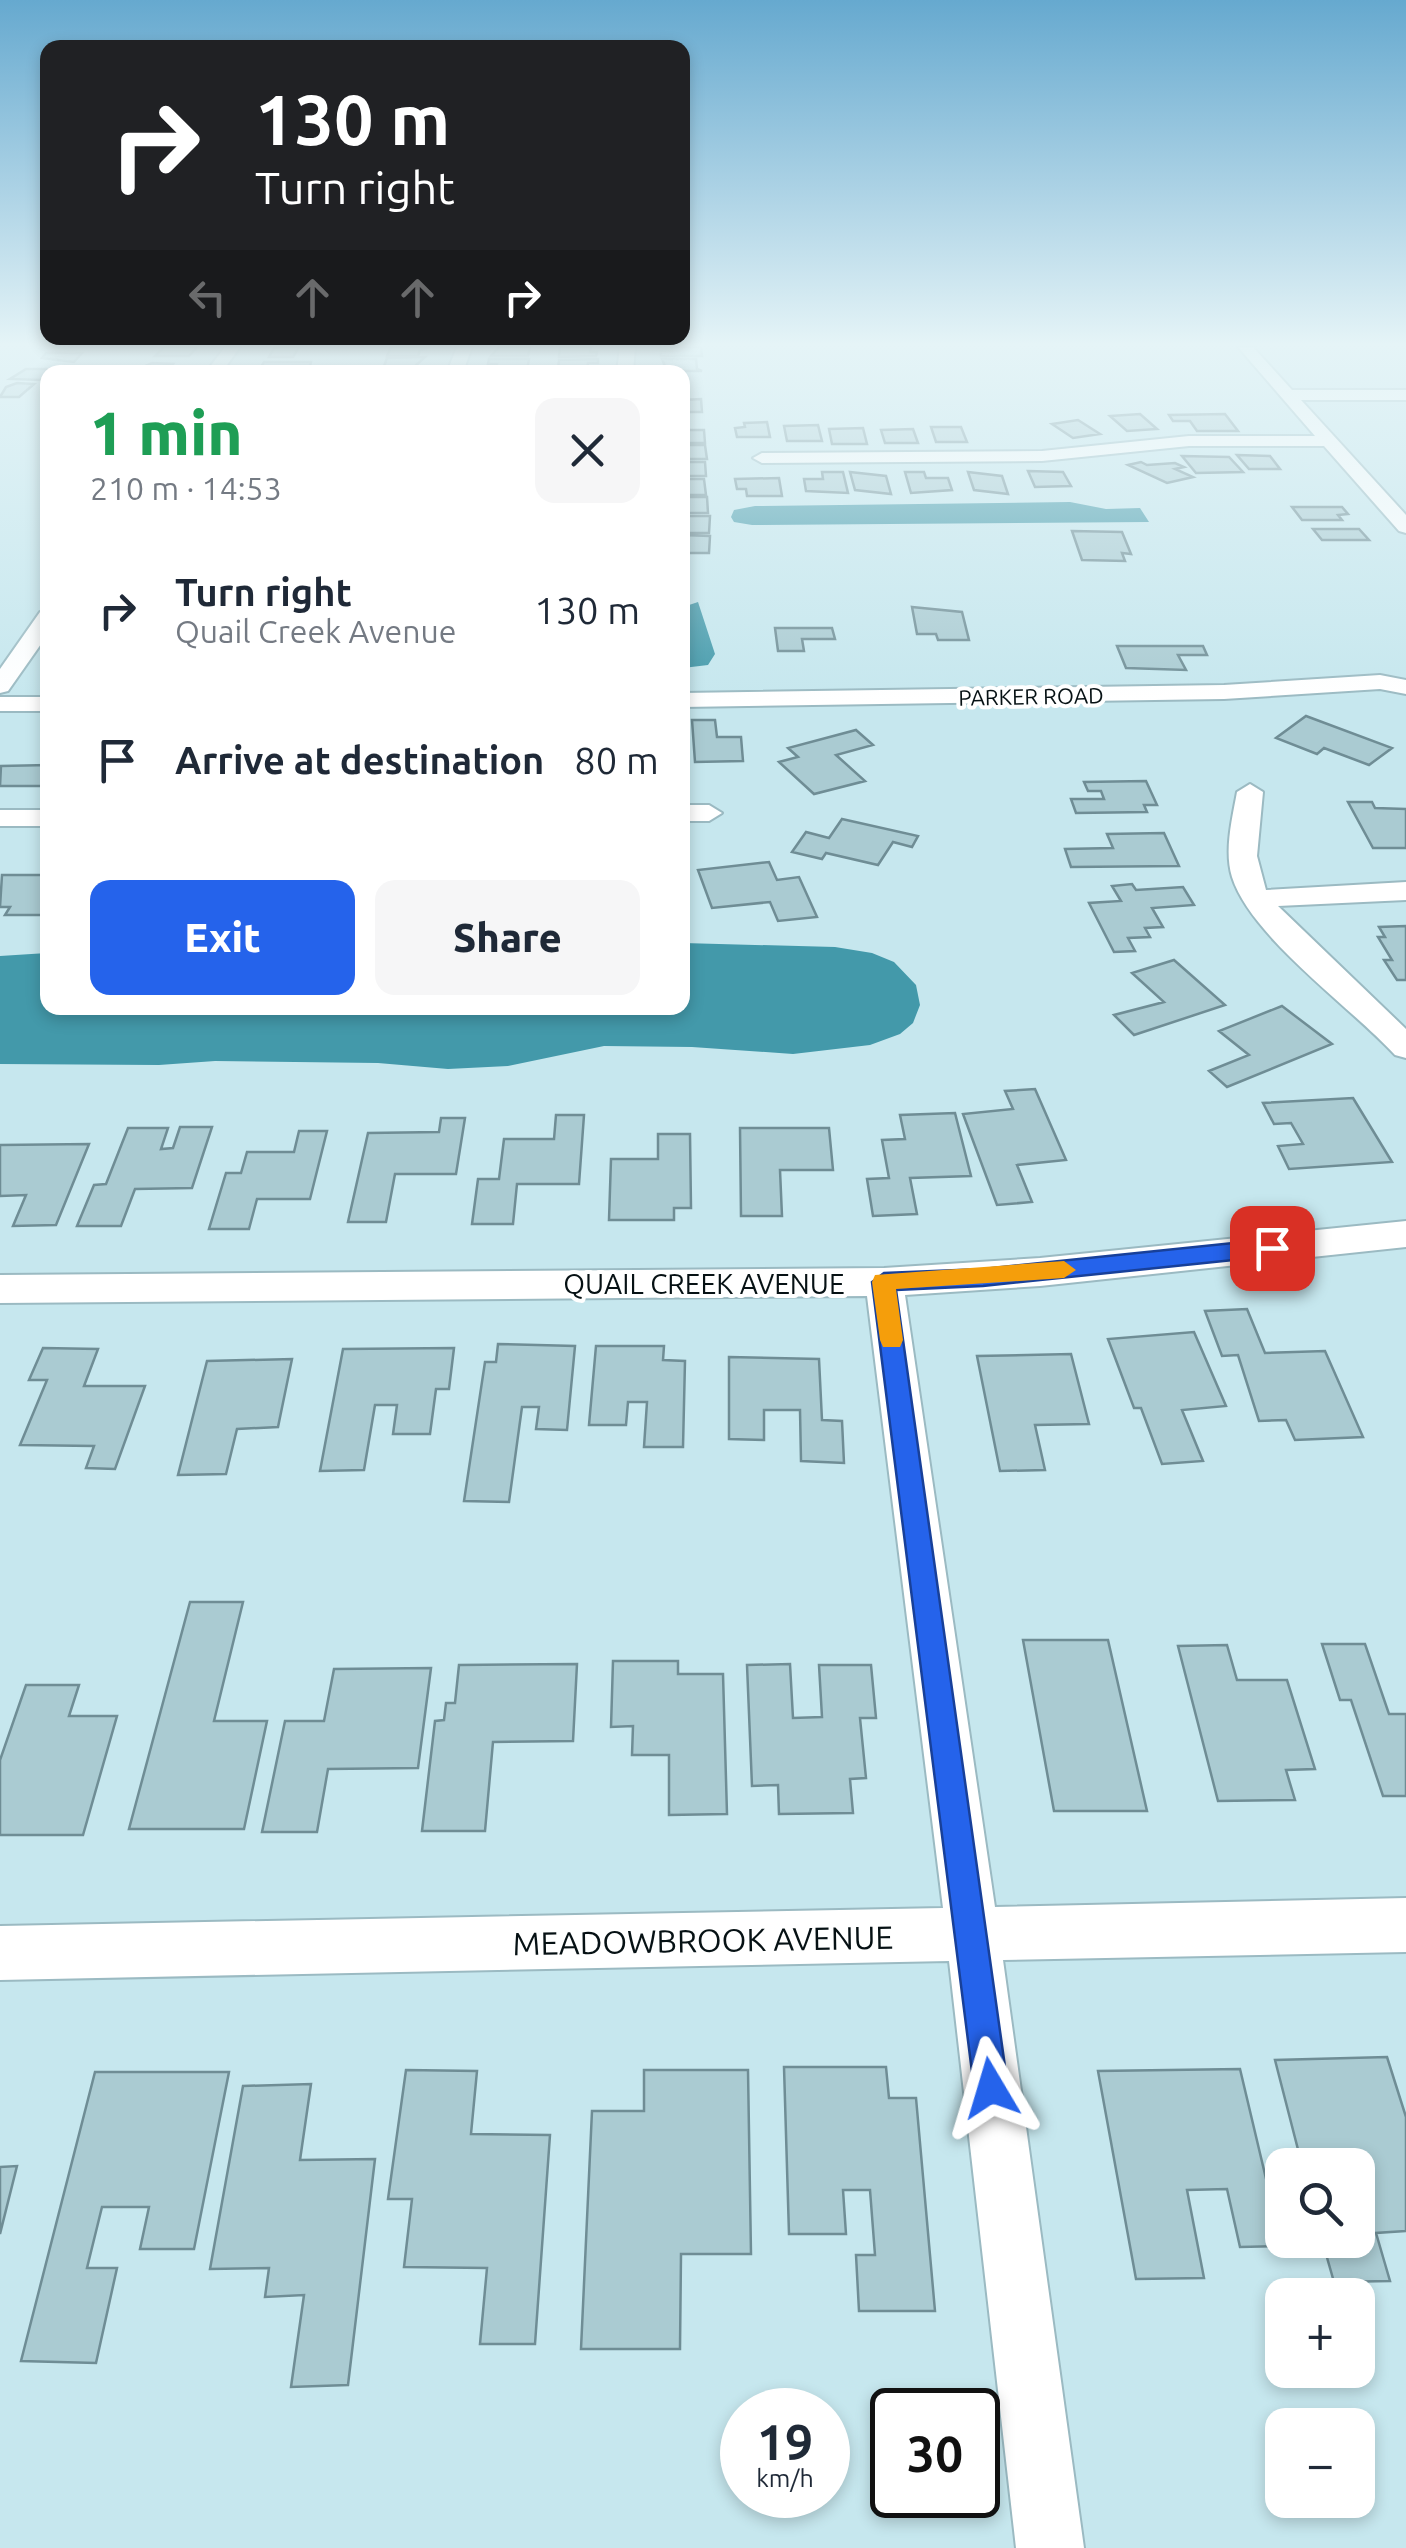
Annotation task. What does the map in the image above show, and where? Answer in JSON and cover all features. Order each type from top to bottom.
[{"type":"street","points":[[1353,466],[1406,527]]},
{"type":"street","points":[[0,686],[40,628]]},
{"type":"street","name":"PARKER ROAD","points":[[1380,682],[1406,672]]},
{"type":"street","name":"PARKER ROAD","points":[[690,700],[1224,692],[1380,682],[1406,687]]},
{"type":"street","points":[[0,704],[40,704]]},
{"type":"street","points":[[1250,792],[1241,848],[1247,882],[1257,899],[1310,956],[1382,1019],[1406,1048]]},
{"type":"street","points":[[0,818],[40,818]]},
{"type":"street","points":[[1257,899],[1406,891]]},
{"type":"street","name":"QUAIL CREEK AVENUE","points":[[0,1289],[884,1282],[1021,1274],[1406,1234]]},
{"type":"street","points":[[884,1282],[1050,2548]]},
{"type":"street","name":"MEADOWBROOK AVENUE","points":[[0,1952],[1406,1925]]},
{"type":"water","points":[[1070,502],[1106,509],[1140,508],[1149,522],[752,525],[734,522],[731,517],[734,510],[755,506]]},
{"type":"water","points":[[698,602],[715,654],[708,665],[690,667],[690,605]]},
{"type":"water","points":[[690,943],[835,947],[872,953],[894,962],[916,985],[920,1005],[913,1023],[900,1034],[870,1045],[793,1054],[604,1046],[508,1066],[448,1069],[378,1063],[215,1061],[159,1065],[0,1064],[0,956],[40,953],[40,1015],[690,1015]]},
{"type":"building","points":[[690,466],[705,466],[706,476],[690,476]]},
{"type":"building","points":[[1130,466],[1182,466],[1175,469],[1193,477],[1167,483]]},
{"type":"building","points":[[1190,466],[1237,466],[1243,472],[1196,473]]},
{"type":"building","points":[[1246,466],[1280,469],[1249,469]]},
{"type":"building","points":[[1028,471],[1063,472],[1071,486],[1035,487]]},
{"type":"building","points":[[822,472],[843,472],[848,493],[806,491],[804,479],[823,479]]},
{"type":"building","points":[[850,472],[886,476],[891,494],[855,490]]},
{"type":"building","points":[[905,472],[924,472],[926,478],[948,478],[952,490],[911,493]]},
{"type":"building","points":[[968,472],[1002,476],[1008,494],[974,490]]},
{"type":"building","points":[[779,478],[782,496],[747,496],[746,489],[737,489],[735,479]]},
{"type":"building","points":[[690,479],[704,479],[706,495],[690,495]]},
{"type":"building","points":[[690,497],[707,497],[708,513],[690,513]]},
{"type":"building","points":[[1292,507],[1342,507],[1348,514],[1338,515],[1342,520],[1302,520]]},
{"type":"building","points":[[690,516],[710,516],[709,533],[690,533]]},
{"type":"building","points":[[1313,529],[1359,529],[1369,540],[1322,540]]},
{"type":"building","points":[[1072,531],[1122,532],[1131,554],[1122,553],[1125,561],[1082,560]]},
{"type":"building","points":[[690,535],[710,536],[709,553],[690,553]]},
{"type":"building","points":[[912,607],[962,612],[969,640],[938,640],[936,634],[917,634]]},
{"type":"building","points":[[775,628],[832,628],[835,639],[802,639],[804,651],[778,651]]},
{"type":"building","points":[[1117,646],[1203,646],[1207,655],[1178,655],[1186,670],[1126,668]]},
{"type":"building","points":[[1306,716],[1392,748],[1369,765],[1324,748],[1317,754],[1276,738]]},
{"type":"building","points":[[692,720],[715,720],[717,737],[741,737],[743,761],[695,762]]},
{"type":"building","points":[[856,730],[873,745],[836,755],[865,781],[814,794],[779,762],[798,757],[788,748]]},
{"type":"building","points":[[40,765],[40,786],[0,786],[1,766]]},
{"type":"building","points":[[1146,781],[1157,805],[1144,805],[1147,812],[1076,813],[1071,799],[1104,799],[1101,791],[1088,791],[1084,782]]},
{"type":"building","points":[[1348,802],[1406,809],[1406,848],[1373,848]]},
{"type":"building","points":[[842,819],[918,836],[912,847],[893,842],[878,865],[826,853],[822,859],[792,852],[806,832],[829,838]]},
{"type":"building","points":[[1164,833],[1179,866],[1071,867],[1065,849],[1113,848],[1107,834]]},
{"type":"building","points":[[769,862],[777,880],[799,877],[817,917],[778,921],[770,902],[712,908],[698,870]]},
{"type":"building","points":[[2,875],[40,875],[40,915],[5,915],[10,907],[0,907]]},
{"type":"building","points":[[1132,884],[1136,890],[1183,887],[1194,905],[1152,908],[1163,927],[1145,928],[1150,937],[1128,938],[1135,951],[1114,952],[1089,903],[1121,901],[1112,886]]},
{"type":"building","points":[[1406,926],[1406,980],[1397,980],[1384,960],[1392,960],[1378,937],[1385,937],[1379,927]]},
{"type":"building","points":[[1174,960],[1225,1005],[1134,1035],[1114,1015],[1164,1002],[1132,973]]},
{"type":"building","points":[[1282,1006],[1332,1044],[1227,1087],[1209,1071],[1249,1055],[1219,1031]]},
{"type":"building","points":[[1035,1089],[1066,1160],[1017,1165],[1032,1202],[997,1205],[963,1114],[1013,1109],[1005,1091]]},
{"type":"building","points":[[1353,1098],[1392,1162],[1289,1169],[1278,1146],[1303,1144],[1291,1123],[1274,1124],[1263,1103]]},
{"type":"building","points":[[955,1113],[971,1176],[910,1178],[917,1214],[873,1216],[867,1179],[889,1178],[882,1140],[905,1139],[900,1115]]},
{"type":"building","points":[[556,1115],[584,1115],[579,1184],[517,1184],[513,1224],[472,1224],[478,1179],[499,1179],[504,1139],[554,1139]]},
{"type":"building","points":[[441,1118],[465,1118],[456,1174],[395,1174],[386,1222],[348,1222],[368,1133],[439,1132]]},
{"type":"building","points":[[180,1127],[212,1127],[192,1188],[135,1189],[121,1226],[77,1226],[94,1185],[106,1184],[128,1128],[168,1128],[161,1149],[173,1148]]},
{"type":"building","points":[[740,1128],[829,1128],[833,1170],[780,1170],[782,1216],[741,1216]]},
{"type":"building","points":[[299,1131],[327,1131],[310,1199],[257,1199],[249,1229],[209,1229],[226,1173],[241,1173],[247,1152],[294,1152]]},
{"type":"building","points":[[658,1134],[690,1134],[691,1208],[674,1208],[674,1220],[609,1220],[611,1159],[658,1159]]},
{"type":"building","points":[[89,1144],[56,1225],[13,1226],[26,1195],[0,1196],[0,1145]]},
{"type":"building","points":[[1247,1309],[1265,1353],[1325,1351],[1363,1437],[1295,1440],[1286,1420],[1259,1421],[1238,1355],[1222,1356],[1205,1311]]},
{"type":"building","points":[[1194,1332],[1226,1406],[1182,1410],[1203,1461],[1162,1464],[1141,1408],[1134,1408],[1108,1339]]},
{"type":"building","points":[[498,1344],[575,1346],[567,1430],[536,1429],[539,1407],[522,1407],[509,1502],[464,1501],[485,1362],[496,1362]]},
{"type":"building","points":[[596,1346],[664,1346],[663,1360],[685,1361],[683,1447],[644,1447],[647,1402],[628,1402],[626,1425],[589,1425]]},
{"type":"building","points":[[43,1348],[98,1349],[84,1386],[145,1386],[115,1469],[86,1468],[94,1446],[20,1445],[47,1380],[29,1380]]},
{"type":"building","points":[[454,1348],[449,1389],[436,1389],[430,1434],[393,1434],[397,1405],[375,1405],[364,1470],[320,1471],[343,1349]]},
{"type":"building","points":[[1071,1354],[1089,1424],[1035,1425],[1045,1470],[1000,1471],[977,1356]]},
{"type":"building","points":[[729,1357],[819,1359],[822,1420],[842,1421],[844,1463],[801,1461],[800,1410],[764,1410],[764,1440],[729,1439]]},
{"type":"building","points":[[292,1359],[278,1427],[237,1429],[226,1474],[178,1475],[207,1361]]},
{"type":"building","points":[[190,1602],[243,1602],[214,1721],[267,1721],[244,1829],[129,1829]]},
{"type":"building","points":[[1023,1640],[1108,1640],[1147,1811],[1054,1811]]},
{"type":"building","points":[[1322,1644],[1365,1644],[1389,1714],[1406,1714],[1406,1796],[1383,1796],[1351,1700],[1340,1700]]},
{"type":"building","points":[[1227,1645],[1237,1680],[1287,1680],[1315,1769],[1286,1770],[1295,1800],[1218,1801],[1178,1646]]},
{"type":"building","points":[[613,1661],[678,1661],[678,1674],[723,1674],[727,1814],[669,1815],[669,1755],[632,1755],[633,1726],[611,1727]]},
{"type":"building","points":[[577,1664],[573,1741],[493,1742],[485,1831],[422,1831],[435,1721],[444,1720],[446,1703],[455,1703],[459,1665]]},
{"type":"building","points":[[790,1664],[793,1718],[822,1717],[819,1665],[871,1665],[876,1718],[860,1718],[866,1778],[850,1779],[853,1813],[779,1814],[778,1785],[752,1786],[747,1665]]},
{"type":"building","points":[[431,1668],[418,1768],[328,1769],[317,1832],[262,1832],[285,1721],[324,1721],[334,1669]]},
{"type":"building","points":[[26,1685],[79,1685],[69,1716],[117,1716],[83,1835],[0,1835],[0,1760]]},
{"type":"building","points":[[1387,2057],[1406,2117],[1406,2231],[1376,2233],[1390,2281],[1333,2278],[1327,2258],[1375,2258],[1375,2148],[1298,2148],[1275,2060]]},
{"type":"building","points":[[784,2067],[886,2067],[889,2098],[916,2098],[935,2311],[859,2311],[856,2255],[875,2255],[870,2190],[843,2190],[846,2234],[789,2234]]},
{"type":"building","points":[[1240,2069],[1265,2174],[1265,2246],[1240,2247],[1227,2189],[1187,2190],[1204,2278],[1136,2279],[1098,2071]]},
{"type":"building","points":[[406,2070],[477,2071],[471,2134],[550,2135],[535,2344],[480,2344],[487,2268],[404,2267],[412,2199],[388,2199]]},
{"type":"building","points":[[644,2070],[748,2070],[751,2254],[681,2254],[680,2349],[581,2349],[592,2111],[644,2111]]},
{"type":"building","points":[[95,2072],[229,2072],[194,2249],[140,2249],[149,2207],[102,2207],[87,2268],[117,2268],[96,2363],[21,2361]]},
{"type":"building","points":[[311,2084],[300,2160],[375,2159],[348,2385],[291,2387],[304,2295],[265,2297],[269,2268],[210,2269],[243,2086]]},
{"type":"building","points":[[17,2166],[0,2234],[0,2167]]},
{"type":"slow traffic","points":[[892,1340],[884,1282],[1064,1270]]},
{"type":"route","points":[[991,2088],[884,1282],[983,1277],[1272,1248]]}]
